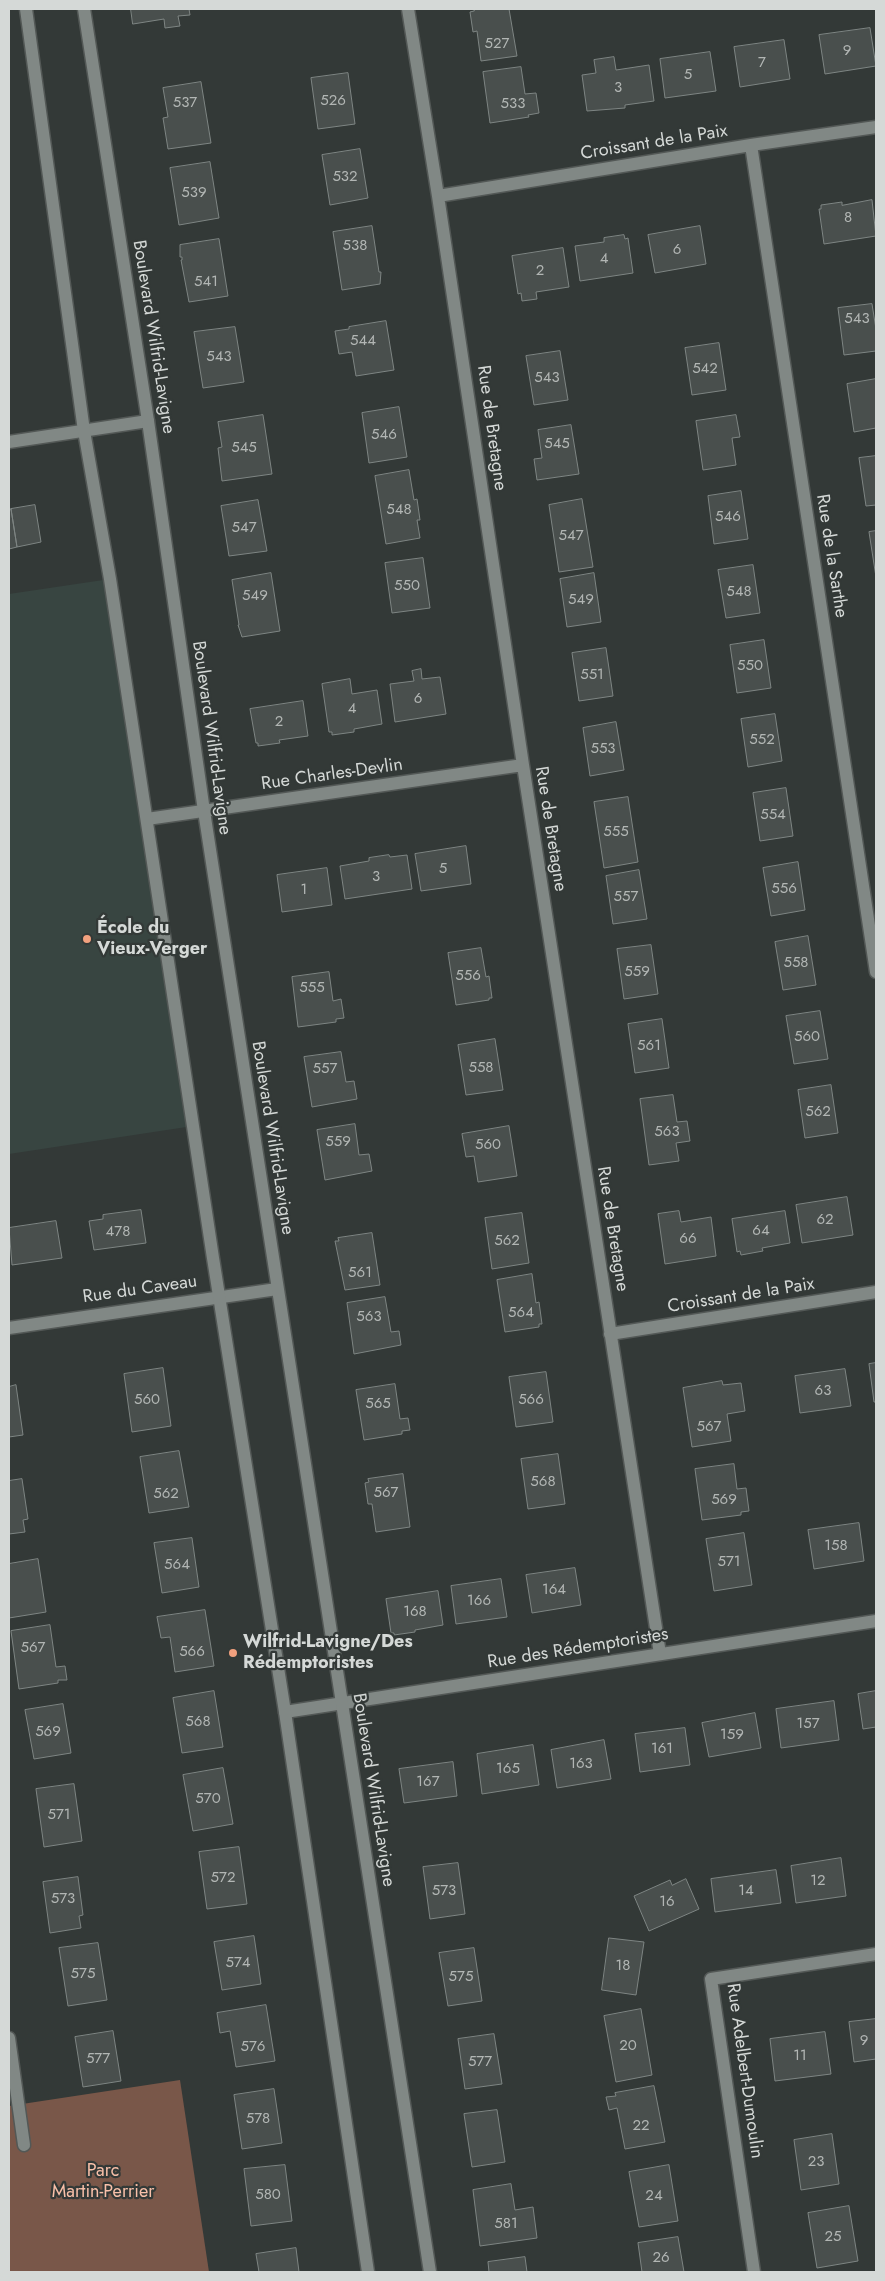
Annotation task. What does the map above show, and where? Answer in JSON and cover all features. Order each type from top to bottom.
[{"type":"street","points":[[26,9],[84,431],[110,579],[285,1712],[368,2272]]},
{"type":"street","name":"Boulevard Wilfrid-Lavigne","points":[[84,9],[148,421],[204,811],[277,1289],[430,2272]]},
{"type":"street","name":"Rue de Bretagne","points":[[408,9],[660,1654]]},
{"type":"street","name":"Croissant de la Paix","points":[[438,196],[751,144],[876,127]]},
{"type":"street","name":"Rue de la Sarthe","points":[[751,144],[876,972]]},
{"type":"street","points":[[9,442],[148,421]]},
{"type":"street","name":"Rue Charles-Devlin","points":[[147,819],[523,766]]},
{"type":"street","name":"Rue du Caveau","points":[[9,1328],[277,1289]]},
{"type":"street","name":"Croissant de la Paix","points":[[610,1334],[876,1292]]},
{"type":"street","name":"Rue des Rédemptoristes","points":[[285,1712],[876,1621]]},
{"type":"street","name":"Rue Adelbert-Dumoulin","points":[[754,2272],[711,1979],[876,1954]]},
{"type":"street","points":[[9,2038],[24,2145]]},
{"type":"shaded area","name":"École du Vieux-Verger","points":[[110,579],[193,1126],[9,1154],[9,594]]},
{"type":"green space","name":"Parc Martin-Perrier","points":[[180,2080],[209,2272],[9,2272],[9,2106]]},
{"type":"building","points":[[131,9],[189,9],[190,15],[178,16],[180,26],[165,28],[164,19],[133,24]]},
{"type":"building","points":[[474,9],[509,9],[517,56],[481,61],[477,31],[473,32],[470,12],[474,11]]},
{"type":"building","points":[[870,28],[876,66],[825,74],[819,35]]},
{"type":"building","points":[[784,40],[790,79],[740,87],[734,47]]},
{"type":"building","points":[[710,52],[716,91],[665,98],[660,59]]},
{"type":"building","points":[[614,57],[616,70],[649,65],[654,101],[625,105],[625,108],[587,111],[582,75],[596,73],[594,60]]},
{"type":"building","points":[[521,67],[525,94],[536,93],[539,113],[528,115],[529,117],[490,123],[483,72]]},
{"type":"building","points":[[348,73],[355,124],[318,129],[311,78]]},
{"type":"building","points":[[201,82],[211,143],[168,149],[163,118],[168,117],[163,88]]},
{"type":"building","points":[[360,149],[368,198],[330,205],[322,155]]},
{"type":"building","points":[[210,162],[219,218],[179,225],[170,168]]},
{"type":"building","points":[[872,200],[876,236],[824,244],[819,209],[821,209],[821,205],[842,202],[842,205]]},
{"type":"building","points":[[372,226],[379,272],[381,272],[380,284],[342,290],[333,232]]},
{"type":"building","points":[[700,226],[706,264],[655,273],[648,235]]},
{"type":"building","points":[[624,235],[625,239],[628,238],[633,273],[580,281],[575,246],[604,242],[604,238]]},
{"type":"building","points":[[219,239],[228,296],[189,302],[182,257],[180,257],[180,245]]},
{"type":"building","points":[[563,248],[569,287],[536,292],[537,299],[522,301],[521,293],[518,294],[512,256]]},
{"type":"building","points":[[872,304],[876,329],[876,351],[844,355],[838,308]]},
{"type":"building","points":[[386,321],[394,370],[356,376],[352,352],[339,354],[335,331]]},
{"type":"building","points":[[235,327],[244,382],[203,388],[194,332]]},
{"type":"building","points":[[719,343],[726,390],[692,395],[685,348]]},
{"type":"building","points":[[560,351],[568,400],[534,405],[526,356]]},
{"type":"building","points":[[876,379],[876,428],[854,432],[847,384]]},
{"type":"building","points":[[399,407],[407,457],[369,463],[362,413]]},
{"type":"building","points":[[263,415],[272,474],[222,481],[218,448],[222,447],[218,422]]},
{"type":"building","points":[[736,415],[740,437],[732,438],[736,465],[703,470],[696,421]]},
{"type":"building","points":[[571,425],[579,474],[537,480],[534,459],[542,458],[538,430]]},
{"type":"building","points":[[876,456],[876,505],[866,506],[859,458]]},
{"type":"building","points":[[409,470],[414,500],[417,499],[420,520],[417,520],[420,538],[386,544],[375,476]]},
{"type":"building","points":[[741,491],[748,539],[714,544],[708,496]]},
{"type":"building","points":[[582,499],[593,567],[559,572],[549,505]]},
{"type":"building","points":[[258,500],[267,551],[229,556],[221,506]]},
{"type":"building","points":[[35,505],[41,542],[17,547],[11,509]]},
{"type":"building","points":[[9,509],[11,509],[17,547],[9,549]]},
{"type":"building","points":[[876,531],[876,577],[869,532]]},
{"type":"building","points":[[423,558],[430,608],[392,613],[385,563]]},
{"type":"building","points":[[753,565],[760,613],[726,618],[718,570]]},
{"type":"building","points":[[271,573],[280,631],[242,637],[238,625],[232,580]]},
{"type":"building","points":[[594,573],[601,622],[567,627],[560,579]]},
{"type":"building","points":[[764,640],[771,688],[737,693],[730,645]]},
{"type":"building","points":[[606,648],[613,696],[579,701],[572,653]]},
{"type":"building","points":[[421,669],[422,679],[440,677],[446,714],[395,722],[390,684],[414,681],[412,671]]},
{"type":"building","points":[[350,679],[352,694],[377,690],[382,724],[354,729],[354,732],[332,735],[332,732],[329,732],[322,684]]},
{"type":"building","points":[[303,701],[308,736],[279,740],[280,743],[258,746],[250,709]]},
{"type":"building","points":[[775,714],[782,761],[748,767],[741,719]]},
{"type":"building","points":[[616,722],[624,770],[590,776],[583,728]]},
{"type":"building","points":[[786,788],[793,836],[760,841],[753,793]]},
{"type":"building","points":[[628,797],[638,862],[604,868],[594,802]]},
{"type":"building","points":[[466,846],[471,884],[421,891],[415,854]]},
{"type":"building","points":[[389,855],[390,857],[407,855],[412,889],[345,899],[340,866]]},
{"type":"building","points":[[798,862],[805,910],[771,916],[763,868]]},
{"type":"building","points":[[327,868],[332,905],[282,912],[277,875]]},
{"type":"building","points":[[639,870],[647,919],[613,924],[606,876]]},
{"type":"building","points":[[808,936],[816,985],[783,990],[775,942]]},
{"type":"building","points":[[651,945],[658,994],[624,999],[617,949]]},
{"type":"building","points":[[481,948],[486,977],[489,976],[492,998],[456,1005],[448,953]]},
{"type":"building","points":[[329,972],[333,1001],[341,999],[344,1018],[336,1019],[336,1022],[298,1027],[292,977]]},
{"type":"building","points":[[820,1011],[828,1059],[794,1064],[786,1016]]},
{"type":"building","points":[[662,1019],[669,1068],[635,1073],[628,1024]]},
{"type":"building","points":[[495,1039],[503,1090],[466,1095],[458,1045]]},
{"type":"building","points":[[341,1052],[346,1082],[354,1081],[357,1099],[312,1107],[304,1057]]},
{"type":"building","points":[[831,1085],[838,1133],[805,1138],[798,1090]]},
{"type":"building","points":[[673,1095],[677,1122],[687,1121],[690,1141],[676,1143],[679,1161],[649,1165],[640,1099]]},
{"type":"building","points":[[355,1124],[359,1155],[369,1154],[372,1171],[325,1180],[317,1130]]},
{"type":"building","points":[[509,1126],[517,1176],[478,1182],[474,1156],[466,1157],[462,1134]]},
{"type":"building","points":[[847,1197],[853,1235],[802,1243],[796,1205]]},
{"type":"building","points":[[141,1210],[146,1243],[94,1250],[89,1221],[103,1219],[103,1215]]},
{"type":"building","points":[[679,1211],[681,1222],[711,1217],[716,1256],[665,1264],[658,1214]]},
{"type":"building","points":[[785,1211],[790,1243],[762,1248],[763,1251],[741,1255],[740,1251],[737,1252],[732,1219]]},
{"type":"building","points":[[522,1213],[529,1263],[492,1269],[485,1218]]},
{"type":"building","points":[[56,1221],[62,1258],[12,1265],[9,1228]]},
{"type":"building","points":[[372,1233],[380,1285],[345,1290],[335,1241],[339,1241],[338,1238]]},
{"type":"building","points":[[532,1274],[536,1303],[539,1302],[542,1324],[539,1324],[539,1327],[505,1332],[497,1280]]},
{"type":"building","points":[[385,1297],[391,1332],[399,1331],[401,1345],[354,1354],[347,1303]]},
{"type":"building","points":[[876,1363],[876,1402],[874,1402],[869,1364]]},
{"type":"building","points":[[163,1368],[171,1426],[132,1432],[124,1374]]},
{"type":"building","points":[[845,1369],[851,1406],[800,1413],[795,1376]]},
{"type":"building","points":[[546,1372],[553,1422],[516,1427],[509,1377]]},
{"type":"building","points":[[722,1381],[723,1385],[741,1383],[745,1411],[727,1414],[731,1441],[692,1447],[683,1388]]},
{"type":"building","points":[[395,1384],[400,1419],[408,1418],[410,1430],[402,1431],[402,1434],[364,1440],[356,1390]]},
{"type":"building","points":[[16,1385],[23,1435],[9,1437],[9,1387]]},
{"type":"building","points":[[179,1451],[189,1507],[149,1513],[140,1457]]},
{"type":"building","points":[[558,1454],[565,1504],[528,1509],[521,1459]]},
{"type":"building","points":[[734,1464],[737,1489],[746,1488],[749,1511],[741,1512],[741,1515],[702,1520],[695,1469]]},
{"type":"building","points":[[403,1474],[410,1527],[376,1532],[372,1504],[368,1504],[365,1483],[369,1482],[368,1479]]},
{"type":"building","points":[[22,1479],[28,1519],[23,1520],[25,1532],[9,1534],[9,1481]]},
{"type":"building","points":[[859,1523],[864,1561],[814,1569],[808,1530]]},
{"type":"building","points":[[744,1533],[752,1585],[714,1591],[706,1539]]},
{"type":"building","points":[[192,1538],[199,1587],[162,1593],[154,1543]]},
{"type":"building","points":[[38,1559],[46,1612],[9,1618],[9,1564]]},
{"type":"building","points":[[575,1568],[581,1605],[532,1613],[526,1575]]},
{"type":"building","points":[[501,1579],[507,1617],[456,1624],[451,1586]]},
{"type":"building","points":[[438,1591],[443,1625],[415,1630],[415,1632],[394,1635],[394,1633],[391,1633],[386,1599]]},
{"type":"building","points":[[205,1610],[214,1666],[175,1672],[170,1637],[161,1638],[157,1617]]},
{"type":"building","points":[[50,1625],[56,1667],[65,1666],[67,1680],[58,1680],[58,1683],[19,1689],[11,1631]]},
{"type":"building","points":[[214,1691],[223,1747],[182,1753],[173,1698]]},
{"type":"building","points":[[876,1691],[876,1727],[863,1729],[858,1694]]},
{"type":"building","points":[[834,1701],[839,1740],[781,1748],[776,1709]]},
{"type":"building","points":[[63,1704],[71,1753],[34,1759],[25,1710]]},
{"type":"building","points":[[755,1713],[761,1748],[709,1757],[702,1723]]},
{"type":"building","points":[[685,1728],[690,1765],[640,1772],[635,1734]]},
{"type":"building","points":[[604,1740],[611,1779],[557,1788],[551,1750]]},
{"type":"building","points":[[533,1745],[539,1785],[482,1794],[477,1754]]},
{"type":"building","points":[[453,1762],[457,1796],[404,1803],[399,1769]]},
{"type":"building","points":[[223,1768],[233,1824],[193,1831],[183,1775]]},
{"type":"building","points":[[74,1784],[82,1841],[44,1847],[36,1789]]},
{"type":"building","points":[[239,1847],[247,1904],[207,1909],[199,1852]]},
{"type":"building","points":[[841,1858],[846,1896],[796,1903],[791,1866]]},
{"type":"building","points":[[458,1863],[465,1914],[430,1919],[423,1867]]},
{"type":"building","points":[[776,1870],[781,1903],[715,1912],[711,1879]]},
{"type":"building","points":[[78,1877],[83,1915],[79,1916],[81,1928],[50,1933],[43,1882]]},
{"type":"building","points":[[686,1879],[699,1909],[649,1931],[634,1896],[670,1880],[672,1885]]},
{"type":"building","points":[[254,1936],[261,1984],[222,1990],[214,1942]]},
{"type":"building","points":[[609,1938],[644,1942],[636,1995],[602,1990]]},
{"type":"building","points":[[98,1943],[107,2000],[68,2006],[59,1948]]},
{"type":"building","points":[[474,1948],[482,2001],[448,2006],[439,1953]]},
{"type":"building","points":[[266,2005],[275,2061],[236,2067],[230,2031],[220,2033],[217,2013]]},
{"type":"building","points":[[641,2009],[652,2075],[616,2082],[604,2016]]},
{"type":"building","points":[[876,2019],[876,2059],[854,2062],[849,2022]]},
{"type":"building","points":[[113,2031],[121,2081],[83,2087],[75,2037]]},
{"type":"building","points":[[825,2032],[831,2074],[775,2081],[770,2039]]},
{"type":"building","points":[[494,2034],[502,2084],[465,2089],[458,2039]]},
{"type":"building","points":[[654,2086],[665,2142],[625,2149],[617,2108],[609,2110],[606,2097],[616,2096],[615,2093]]},
{"type":"building","points":[[274,2089],[282,2143],[242,2149],[234,2095]]},
{"type":"building","points":[[497,2110],[505,2162],[472,2167],[464,2114]]},
{"type":"building","points":[[832,2134],[839,2184],[801,2190],[794,2140]]},
{"type":"building","points":[[285,2165],[292,2221],[251,2226],[244,2169]]},
{"type":"building","points":[[669,2165],[678,2221],[639,2227],[629,2172]]},
{"type":"building","points":[[511,2184],[515,2210],[533,2207],[537,2238],[480,2246],[473,2190]]},
{"type":"building","points":[[849,2206],[858,2261],[817,2268],[808,2213]]},
{"type":"building","points":[[678,2237],[684,2272],[642,2272],[638,2243]]},
{"type":"building","points":[[296,2248],[299,2272],[259,2272],[256,2254]]},
{"type":"building","points":[[525,2257],[527,2272],[489,2272],[488,2262]]},
{"type":"place","name":"École du Vieux-Verger","points":[[87,939]]},
{"type":"place","name":"Wilfrid-Lavigne/Des Rédemptoristes","points":[[233,1653]]}]
